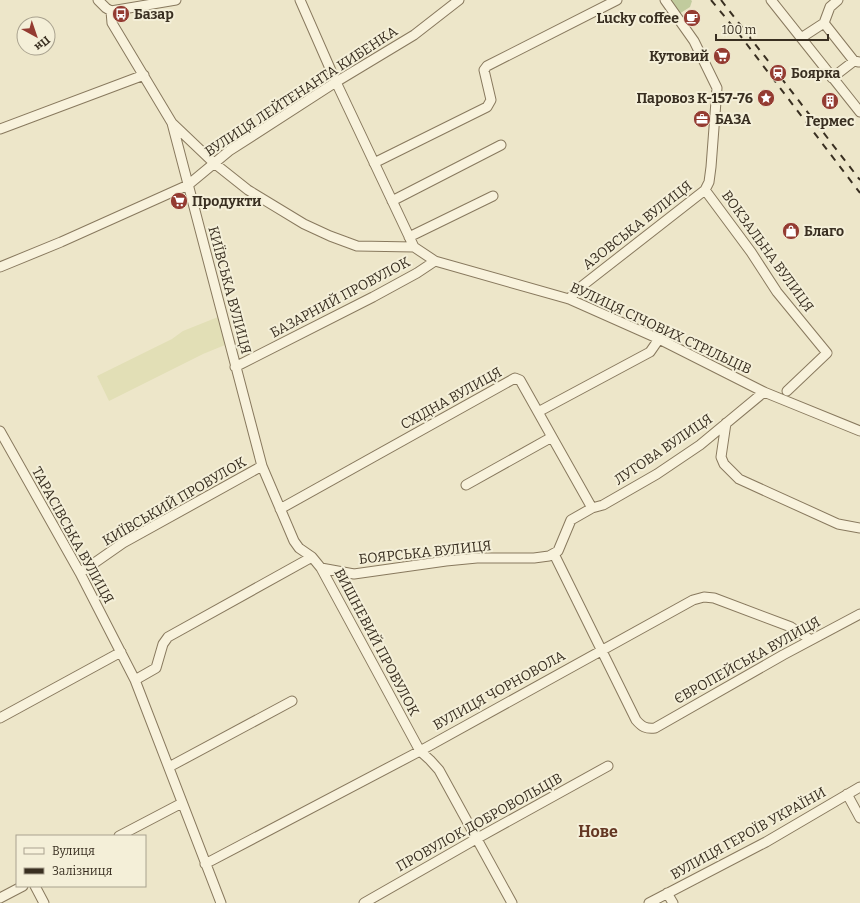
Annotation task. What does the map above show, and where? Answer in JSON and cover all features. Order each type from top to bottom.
[{"type":"street","points":[[98,0],[111,11],[176,0]]},
{"type":"street","name":"ВУЛИЦЯ СІЧОВИХ СТРІЛЬЦІВ","points":[[300,0],[336,82],[414,247],[435,261],[569,299],[659,340],[764,392],[860,430]]},
{"type":"street","name":"ВУЛИЦЯ ЛЕЙТЕНАНТА КИБЕНКА","points":[[0,267],[62,242],[188,185],[214,163],[336,82],[414,35],[459,0]]},
{"type":"street","points":[[374,163],[487,107],[491,100],[484,70],[486,66],[617,0]]},
{"type":"street","name":"ВОКЗАЛЬНА ВУЛИЦЯ","points":[[665,0],[694,40],[717,88],[712,167],[709,182],[705,190],[751,252],[777,292],[827,353],[787,391]]},
{"type":"street","points":[[771,0],[860,112]]},
{"type":"street","points":[[801,38],[824,23],[830,7],[838,0]]},
{"type":"street","name":"КИЇВСЬКА ВУЛИЦЯ","points":[[111,11],[112,23],[172,123],[262,466],[280,509]]},
{"type":"street","points":[[824,23],[857,62],[832,78]]},
{"type":"street","points":[[0,129],[144,75]]},
{"type":"street","points":[[172,123],[214,163],[248,190],[304,224],[357,246],[414,247]]},
{"type":"street","points":[[392,201],[501,145]]},
{"type":"street","name":"АЗОВСЬКА ВУЛИЦЯ","points":[[569,299],[582,286],[705,190]]},
{"type":"street","points":[[409,237],[493,196]]},
{"type":"street","name":"БАЗАРНИЙ ПРОВУЛОК","points":[[235,367],[373,297],[417,273],[435,261]]},
{"type":"street","points":[[601,650],[554,554],[558,552],[571,520],[592,508],[538,412],[650,352],[659,340]]},
{"type":"street","name":"СХІДНА ВУЛИЦЯ","points":[[280,509],[515,378],[520,380],[538,412]]},
{"type":"street","name":"ЛУГОВА ВУЛИЦЯ","points":[[592,508],[608,503],[657,474],[700,445],[764,392]]},
{"type":"street","points":[[726,424],[721,457],[724,464],[740,479],[838,524],[860,528]]},
{"type":"street","name":"ТАРАСІВСЬКА ВУЛИЦЯ","points":[[0,431],[80,573],[135,680],[221,903]]},
{"type":"street","points":[[466,485],[552,437]]},
{"type":"street","name":"КИЇВСЬКИЙ ПРОВУЛОК","points":[[80,573],[124,543],[262,466]]},
{"type":"street","name":"ВИШНЕВИЙ ПРОВУЛОК","points":[[280,509],[294,541],[299,548],[312,557],[321,568],[420,750],[439,770],[512,903]]},
{"type":"street","name":"БОЯРСЬКА ВУЛИЦЯ","points":[[321,568],[354,574],[476,558],[534,558],[554,554]]},
{"type":"street","points":[[135,680],[156,668],[163,644],[168,637],[312,557]]},
{"type":"street","name":"ВУЛИЦЯ ЧОРНОВОЛА","points":[[206,864],[420,750],[692,600],[704,597],[714,598],[791,627],[811,640]]},
{"type":"street","name":"ЄВРОПЕЙСЬКА ВУЛИЦЯ","points":[[601,650],[636,720],[641,726],[647,729],[655,728],[860,614]]},
{"type":"street","points":[[0,718],[121,652]]},
{"type":"street","points":[[169,767],[292,701]]},
{"type":"street","name":"ПРОВУЛОК ДОБРОВОЛЬЦІВ","points":[[364,903],[608,766]]},
{"type":"street","name":"ВУЛИЦЯ ГЕРОЇВ УКРАЇНИ","points":[[649,903],[766,842],[860,787]]},
{"type":"street","points":[[847,794],[860,818]]},
{"type":"street","points":[[121,835],[182,803]]},
{"type":"street","points":[[0,898],[21,887]]},
{"type":"street","points":[[36,887],[44,903]]},
{"type":"street","points":[[668,893],[673,903]]},
{"type":"shaded area","points":[[218,317],[225,345],[203,354],[109,401],[97,376],[172,339],[183,331]]},
{"type":"green space","points":[[669,0],[692,1],[690,7],[679,14]]},
{"type":"railway","points":[[711,0],[739,34],[860,193]]},
{"type":"railway","points":[[721,0],[860,180]]},
{"type":"place","name":"Базар","points":[[121,14]]},
{"type":"place","name":"Lucky coffee","points":[[692,18]]},
{"type":"place","name":"Кутовий","points":[[722,56]]},
{"type":"place","name":"Боярка","points":[[778,73]]},
{"type":"place","name":"Паровоз К-157-76","points":[[766,98]]},
{"type":"place","name":"Гермес","points":[[830,101]]},
{"type":"place","name":"БАЗА","points":[[702,119]]},
{"type":"place","name":"Продукти","points":[[179,201]]},
{"type":"place","name":"Благо","points":[[791,231]]},
{"type":"district","name":"Нове","points":[[598,831]]}]
